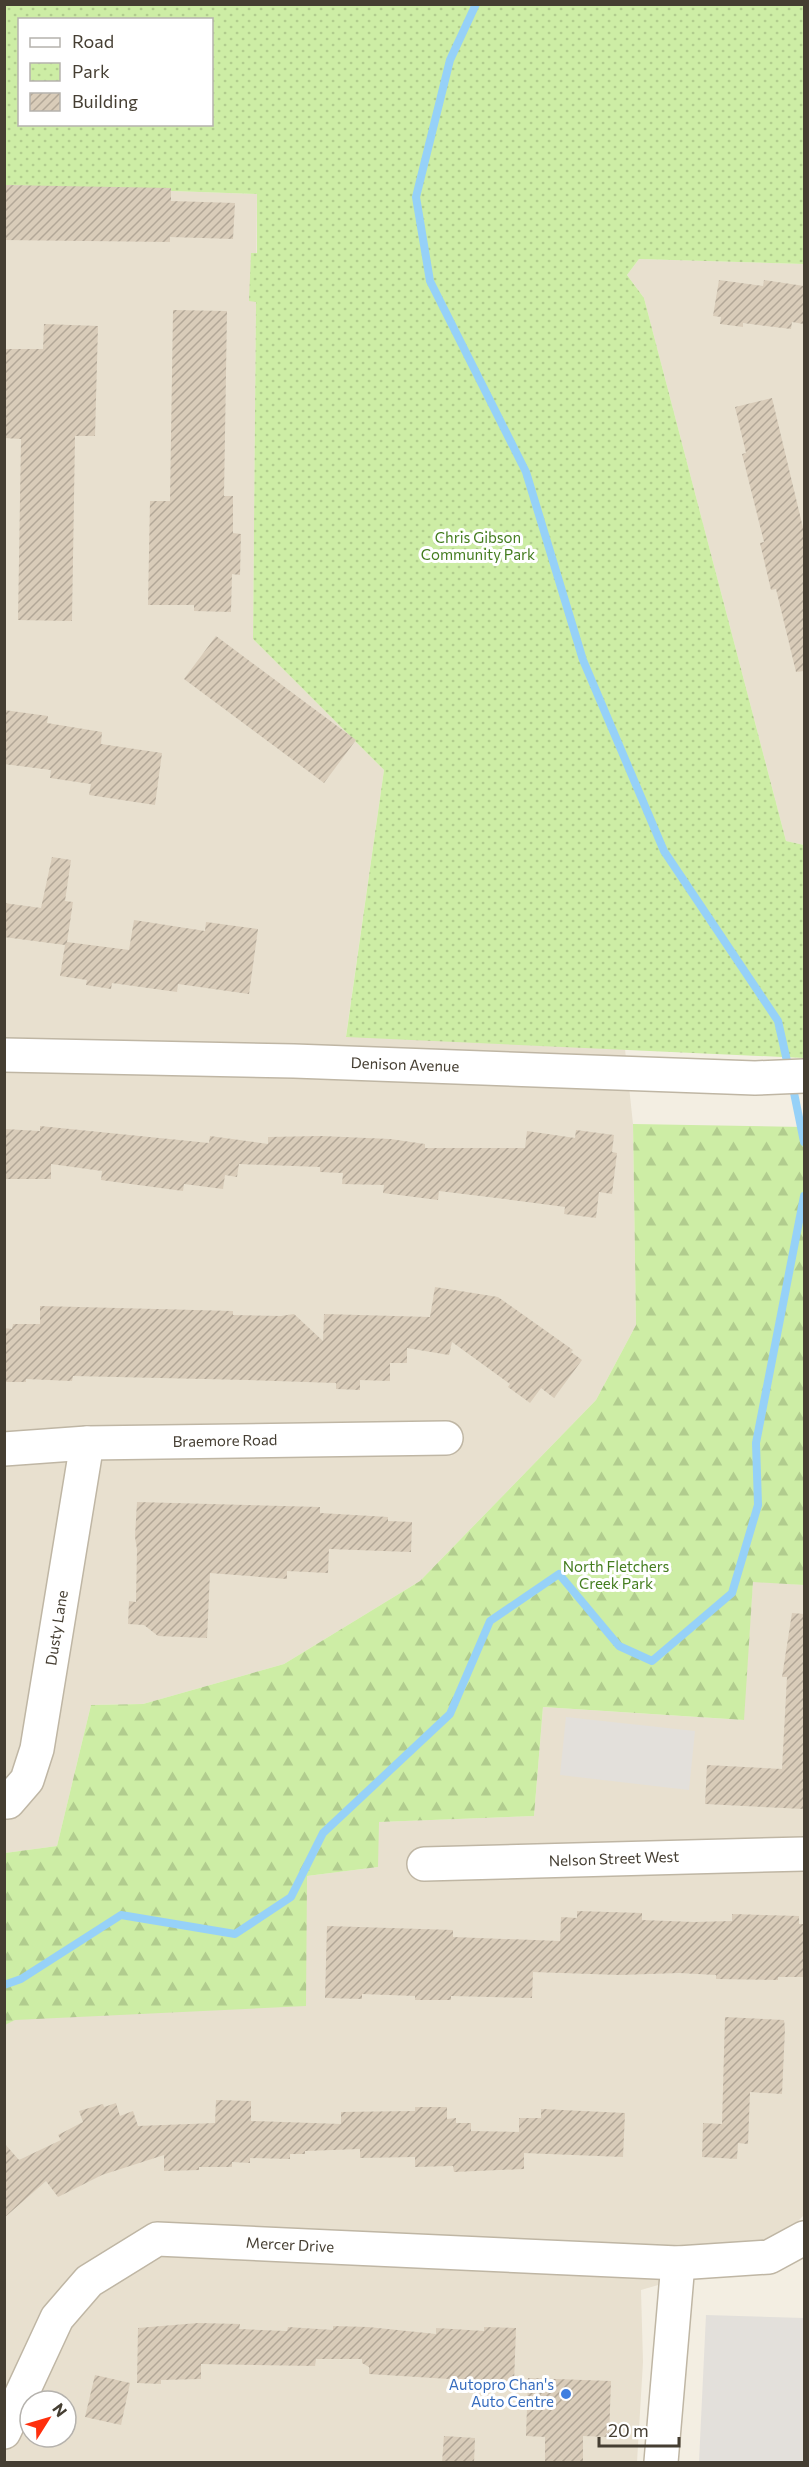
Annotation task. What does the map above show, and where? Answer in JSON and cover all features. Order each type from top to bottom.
[{"type":"street","name":"Denison Avenue","points":[[4,1055],[294,1061],[755,1078],[804,1076]]},
{"type":"street","name":"Braemore Road","points":[[4,1449],[87,1443],[446,1437]]},
{"type":"street","name":"Dusty Lane","points":[[4,1802],[8,1802],[27,1780],[37,1749],[87,1443]]},
{"type":"street","name":"Nelson Street West","points":[[424,1864],[804,1854]]},
{"type":"street","name":"Mercer Drive","points":[[4,2432],[57,2318],[89,2281],[157,2239],[678,2263],[769,2257],[804,2238]]},
{"type":"street","points":[[661,2463],[678,2263]]},
{"type":"shaded area","points":[[5,185],[257,194],[253,639],[384,770],[346,1036],[625,1049],[633,1124],[636,1325],[596,1400],[420,1581],[284,1664],[143,1704],[91,1705],[57,1846],[5,1853]]},
{"type":"shaded area","points":[[639,259],[804,264],[804,845],[786,841],[644,298],[627,275]]},
{"type":"shaded area","points":[[753,1581],[804,1585],[804,2215],[765,2254],[641,2290],[643,2362],[637,2462],[5,2462],[4,2025],[307,1876],[378,1867],[378,1822],[534,1816],[543,1707],[743,1720]]},
{"type":"shaded area","points":[[566,1717],[695,1731],[689,1790],[560,1775]]},
{"type":"shaded area","points":[[706,2315],[804,2318],[804,2462],[699,2462]]},
{"type":"green space","name":"Chris Gibson Community Park","points":[[5,5],[804,5],[804,264],[639,259],[627,275],[644,298],[786,841],[804,845],[804,1058],[346,1037],[384,770],[253,639],[256,302],[249,301],[251,253],[257,253],[257,194],[5,185]]},
{"type":"green space","name":"North Fletchers Creek Park","points":[[633,1124],[804,1127],[804,1585],[753,1582],[744,1720],[543,1707],[534,1816],[379,1822],[378,1867],[307,1876],[306,2006],[15,2020],[5,2025],[5,1853],[57,1846],[91,1705],[143,1704],[284,1664],[420,1581],[596,1400],[636,1325]]},
{"type":"building","points":[[4,185],[171,188],[171,201],[235,203],[233,239],[170,237],[170,242],[4,240]]},
{"type":"building","points":[[719,280],[763,286],[764,280],[804,286],[804,324],[792,322],[791,329],[743,323],[743,327],[720,324],[721,317],[713,316]]},
{"type":"building","points":[[173,310],[227,311],[224,496],[233,496],[233,533],[241,534],[240,575],[232,574],[231,612],[194,611],[194,605],[148,605],[150,501],[170,501]]},
{"type":"building","points":[[44,324],[98,326],[95,436],[75,436],[72,621],[18,620],[21,439],[4,438],[4,349],[43,349]]},
{"type":"building","points":[[772,398],[804,532],[804,671],[796,672],[776,589],[771,590],[760,543],[764,542],[742,454],[746,453],[735,407]]},
{"type":"building","points":[[216,636],[356,740],[324,783],[184,679]]},
{"type":"building","points":[[4,710],[48,716],[47,723],[102,732],[101,744],[162,753],[155,805],[89,795],[91,784],[50,778],[51,770],[4,764]]},
{"type":"building","points":[[52,857],[71,860],[65,901],[73,902],[67,942],[129,950],[134,920],[205,931],[206,922],[258,929],[249,994],[178,984],[177,992],[112,983],[111,989],[86,985],[87,980],[60,976],[65,945],[4,937],[4,903],[41,908]]},
{"type":"building","points":[[40,1126],[209,1143],[210,1136],[268,1144],[268,1137],[321,1136],[390,1139],[425,1144],[425,1148],[525,1148],[527,1131],[575,1138],[576,1130],[614,1135],[612,1152],[617,1153],[612,1194],[599,1192],[596,1218],[564,1214],[565,1207],[439,1191],[438,1200],[383,1193],[384,1185],[342,1184],[343,1173],[320,1172],[320,1167],[239,1164],[237,1177],[225,1175],[223,1189],[184,1184],[183,1191],[101,1180],[102,1171],[51,1164],[51,1179],[4,1179],[4,1129],[40,1131]]},
{"type":"building","points":[[435,1287],[498,1297],[573,1350],[571,1352],[582,1360],[554,1398],[541,1388],[530,1403],[508,1387],[510,1384],[452,1342],[449,1355],[407,1348],[407,1363],[390,1363],[390,1381],[360,1380],[360,1390],[336,1389],[336,1383],[73,1376],[72,1381],[26,1379],[26,1382],[4,1382],[4,1328],[12,1329],[13,1324],[40,1324],[40,1306],[233,1311],[233,1315],[294,1314],[323,1341],[324,1314],[430,1317]]},
{"type":"building","points":[[137,1502],[320,1507],[320,1513],[388,1517],[388,1521],[412,1522],[411,1552],[329,1549],[328,1573],[287,1571],[287,1579],[210,1573],[207,1638],[158,1636],[144,1625],[128,1624],[129,1601],[136,1602]]},
{"type":"building","points":[[792,1613],[804,1614],[804,1809],[705,1804],[707,1765],[782,1769],[787,1677],[782,1677]]},
{"type":"building","points":[[577,1911],[642,1913],[642,1920],[694,1922],[732,1921],[732,1914],[799,1916],[799,1924],[804,1924],[804,1977],[778,1977],[778,1980],[716,1979],[716,1975],[679,1973],[620,1975],[533,1972],[532,1998],[451,1996],[451,2000],[415,2000],[415,1996],[362,1994],[362,1999],[325,1998],[327,1926],[453,1930],[453,1937],[560,1941],[561,1917],[577,1918]]},
{"type":"building","points":[[725,2017],[784,2020],[785,2029],[782,2094],[750,2092],[748,2144],[738,2143],[737,2159],[702,2157],[703,2123],[722,2124]]},
{"type":"building","points":[[216,2100],[251,2101],[251,2121],[341,2124],[341,2112],[415,2111],[415,2107],[447,2107],[447,2119],[456,2118],[456,2123],[471,2123],[471,2131],[519,2132],[519,2118],[541,2118],[541,2109],[625,2113],[623,2157],[524,2153],[524,2169],[454,2172],[453,2166],[415,2167],[415,2157],[360,2158],[360,2149],[305,2151],[305,2154],[290,2154],[290,2159],[250,2158],[250,2163],[232,2162],[232,2167],[199,2167],[199,2170],[164,2171],[164,2155],[102,2175],[58,2197],[46,2181],[4,2218],[4,2143],[19,2160],[61,2140],[58,2135],[83,2122],[79,2111],[103,2104],[104,2107],[116,2103],[120,2116],[133,2111],[138,2126],[215,2123]]},
{"type":"building","points":[[198,2323],[240,2324],[239,2329],[287,2331],[288,2327],[333,2330],[333,2326],[436,2334],[436,2328],[484,2331],[484,2327],[516,2328],[514,2383],[369,2374],[369,2367],[362,2363],[362,2359],[316,2359],[315,2366],[201,2364],[201,2379],[161,2380],[161,2384],[137,2383],[138,2328]]},
{"type":"building","points":[[95,2375],[130,2383],[121,2425],[85,2417]]},
{"type":"building","points":[[528,2378],[611,2381],[609,2437],[583,2436],[583,2463],[545,2463],[545,2437],[526,2436]]},
{"type":"building","points":[[444,2436],[475,2438],[474,2463],[442,2463]]},
{"type":"waterway","points":[[476,4],[450,60],[416,197],[430,281],[526,472],[583,660],[664,851],[778,1021],[789,1070]]},
{"type":"waterway","points":[[792,1083],[804,1142]]},
{"type":"waterway","points":[[4,1985],[21,1979],[121,1915],[235,1934],[291,1897],[323,1833],[450,1714],[490,1621],[559,1574],[619,1646],[652,1661],[732,1593],[758,1505],[756,1443],[804,1196]]},
{"type":"place","name":"Autopro Chan's Auto Centre","points":[[566,2394]]}]
